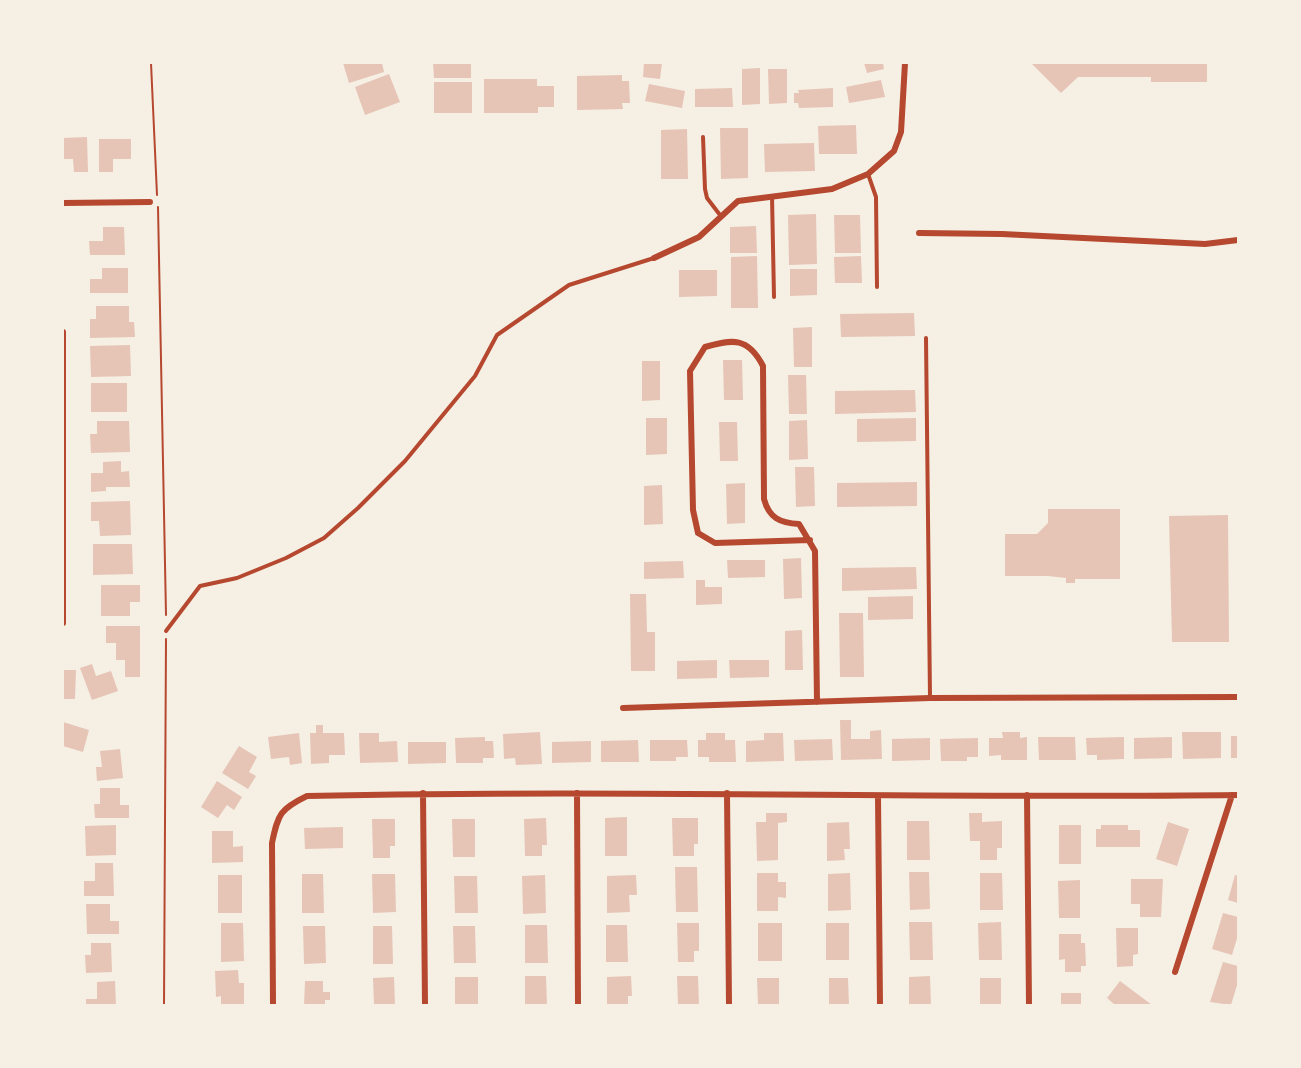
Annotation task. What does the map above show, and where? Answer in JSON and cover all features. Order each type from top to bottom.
[{"type":"street","points":[[654,258],[699,237],[720,215],[738,201],[832,189],[868,174],[894,151],[901,132],[905,63]]},
{"type":"street","points":[[63,203],[150,202]]},
{"type":"street","points":[[919,233],[1002,234],[1205,244],[1238,240]]},
{"type":"street","points":[[63,332],[64,623]]},
{"type":"street","points":[[810,540],[715,543],[698,533],[693,510],[690,371],[705,346],[725,341],[737,342],[754,349],[763,366],[764,499],[767,511],[782,522],[799,524],[810,540],[815,551],[817,702]]},
{"type":"street","points":[[623,708],[930,698],[1238,698]]},
{"type":"street","points":[[423,793],[425,1005]]},
{"type":"street","points":[[273,1005],[272,843],[277,818],[287,806],[307,796],[423,793],[727,793],[878,796],[1235,795],[1174,972]]},
{"type":"street","points":[[577,793],[578,1005]]},
{"type":"street","points":[[727,793],[729,1005]]},
{"type":"street","points":[[1027,795],[1029,1005]]},
{"type":"street","points":[[878,796],[880,1005]]},
{"type":"lane","points":[[703,137],[705,189],[707,198],[720,215]]},
{"type":"lane","points":[[868,174],[876,197],[877,287]]},
{"type":"lane","points":[[772,195],[774,297]]},
{"type":"lane","points":[[166,631],[200,586],[237,578],[286,558],[324,538],[358,508],[405,461],[475,376],[497,335],[569,285],[654,258]]},
{"type":"lane","points":[[926,338],[930,698]]},
{"type":"path","points":[[151,63],[158,200],[166,631],[164,1005]]},
{"type":"building","points":[[343,63],[382,63],[384,72],[349,83]]},
{"type":"building","points":[[433,63],[471,63],[471,78],[434,78]]},
{"type":"building","points":[[644,63],[662,63],[660,79],[643,77]]},
{"type":"building","points":[[864,63],[883,63],[884,69],[867,73]]},
{"type":"building","points":[[1031,63],[1207,63],[1207,82],[1151,82],[1151,77],[1078,77],[1061,93]]},
{"type":"building","points":[[760,68],[760,104],[742,105],[742,69]]},
{"type":"building","points":[[768,69],[787,69],[787,103],[769,104]]},
{"type":"building","points":[[389,74],[400,102],[365,115],[355,87]]},
{"type":"building","points":[[622,75],[622,81],[629,81],[630,103],[622,103],[623,109],[577,110],[577,76]]},
{"type":"building","points":[[484,79],[537,79],[537,86],[554,86],[554,107],[538,107],[538,113],[484,113]]},
{"type":"building","points":[[881,80],[885,97],[849,103],[846,87]]},
{"type":"building","points":[[434,82],[472,82],[472,113],[434,113]]},
{"type":"building","points":[[649,84],[685,91],[682,108],[645,101]]},
{"type":"building","points":[[732,88],[733,107],[695,107],[695,89]]},
{"type":"building","points":[[833,88],[833,107],[799,108],[798,103],[794,103],[794,93],[799,93],[798,90]]},
{"type":"building","points":[[856,125],[857,154],[819,154],[818,126]]},
{"type":"building","points":[[720,128],[748,128],[748,178],[721,179]]},
{"type":"building","points":[[687,129],[688,179],[661,179],[661,130]]},
{"type":"building","points":[[87,137],[88,172],[74,172],[73,159],[63,159],[63,138]]},
{"type":"building","points":[[99,139],[131,139],[131,159],[113,159],[113,172],[99,172]]},
{"type":"building","points":[[814,143],[815,171],[765,172],[764,144]]},
{"type":"building","points":[[816,214],[817,264],[789,265],[788,215]]},
{"type":"building","points":[[834,215],[860,215],[861,253],[835,253]]},
{"type":"building","points":[[756,226],[757,253],[730,253],[730,227]]},
{"type":"building","points":[[103,227],[124,227],[125,255],[90,255],[89,241],[103,241]]},
{"type":"building","points":[[757,256],[758,308],[731,308],[731,257]]},
{"type":"building","points":[[861,256],[862,283],[835,283],[834,257]]},
{"type":"building","points":[[102,268],[128,268],[128,293],[90,293],[90,279],[102,279]]},
{"type":"building","points":[[790,269],[817,269],[817,295],[790,296]]},
{"type":"building","points":[[679,270],[717,270],[717,296],[679,297]]},
{"type":"building","points":[[96,306],[129,306],[129,322],[134,322],[135,337],[90,338],[90,319],[96,319]]},
{"type":"building","points":[[914,313],[915,336],[841,337],[840,314]]},
{"type":"building","points":[[812,327],[812,367],[794,367],[793,328]]},
{"type":"building","points":[[130,345],[131,376],[91,377],[90,346]]},
{"type":"building","points":[[723,360],[742,360],[743,400],[724,400]]},
{"type":"building","points":[[642,361],[660,361],[660,400],[642,401]]},
{"type":"building","points":[[788,375],[806,375],[807,414],[789,414]]},
{"type":"building","points":[[91,383],[127,383],[127,412],[91,412]]},
{"type":"building","points":[[915,390],[916,412],[835,414],[835,391]]},
{"type":"building","points":[[646,418],[667,418],[667,454],[646,455]]},
{"type":"building","points":[[916,418],[916,441],[857,442],[857,419]]},
{"type":"building","points":[[807,420],[808,459],[789,460],[789,421]]},
{"type":"building","points":[[97,421],[129,421],[130,452],[91,453],[90,434],[97,434]]},
{"type":"building","points":[[719,422],[737,422],[738,461],[720,461]]},
{"type":"building","points":[[121,461],[121,472],[129,471],[130,487],[106,487],[106,491],[91,492],[91,473],[103,473],[103,462]]},
{"type":"building","points":[[795,467],[814,467],[815,506],[796,507]]},
{"type":"building","points":[[917,482],[917,506],[837,507],[837,483]]},
{"type":"building","points":[[745,483],[745,523],[727,524],[726,484]]},
{"type":"building","points":[[662,485],[663,524],[644,525],[644,486]]},
{"type":"building","points":[[130,501],[131,535],[100,536],[99,521],[91,521],[91,502]]},
{"type":"building","points":[[1048,509],[1120,509],[1120,579],[1075,579],[1075,583],[1066,583],[1066,578],[1005,576],[1005,534],[1037,534],[1048,523]]},
{"type":"building","points":[[1228,515],[1229,642],[1172,642],[1169,516]]},
{"type":"building","points":[[93,544],[132,544],[133,574],[93,575]]},
{"type":"building","points":[[801,558],[802,598],[784,599],[783,559]]},
{"type":"building","points":[[727,560],[765,560],[765,577],[728,578]]},
{"type":"building","points":[[683,561],[684,578],[644,579],[644,562]]},
{"type":"building","points":[[916,567],[917,589],[842,591],[842,568]]},
{"type":"building","points":[[696,580],[705,580],[705,587],[722,587],[722,604],[696,605]]},
{"type":"building","points":[[101,585],[140,585],[140,602],[130,602],[130,616],[101,616]]},
{"type":"building","points":[[630,594],[646,594],[647,632],[655,632],[655,671],[631,671]]},
{"type":"building","points":[[913,596],[913,619],[868,620],[868,597]]},
{"type":"building","points":[[839,613],[863,613],[864,677],[840,677]]},
{"type":"building","points":[[106,626],[140,626],[140,677],[125,677],[125,660],[116,660],[116,643],[106,643]]},
{"type":"building","points":[[802,630],[803,670],[785,670],[785,631]]},
{"type":"building","points":[[717,660],[717,678],[677,679],[677,661]]},
{"type":"building","points":[[729,660],[769,660],[769,677],[730,678]]},
{"type":"building","points":[[92,664],[96,676],[111,671],[118,691],[92,700],[80,668]]},
{"type":"building","points":[[63,670],[76,670],[75,699],[63,699]]},
{"type":"building","points":[[840,720],[851,720],[851,739],[870,739],[870,731],[881,730],[882,759],[841,760]]},
{"type":"building","points":[[63,722],[89,730],[83,752],[63,746]]},
{"type":"building","points":[[316,725],[323,725],[323,733],[344,733],[345,755],[329,755],[329,763],[311,764],[310,733],[316,733]]},
{"type":"building","points":[[540,732],[542,764],[516,765],[515,758],[504,759],[503,734]]},
{"type":"building","points":[[1002,732],[1020,732],[1020,738],[1027,737],[1027,760],[1001,760],[1001,755],[989,756],[989,738],[1003,738]]},
{"type":"building","points":[[1182,732],[1221,732],[1221,758],[1183,759]]},
{"type":"building","points":[[299,733],[302,763],[290,765],[289,757],[271,759],[268,737]]},
{"type":"building","points":[[359,733],[379,733],[379,742],[397,741],[398,762],[360,763]]},
{"type":"building","points":[[706,733],[725,733],[725,740],[735,740],[736,762],[709,762],[709,757],[698,757],[698,740],[706,740]]},
{"type":"building","points":[[764,733],[783,733],[784,761],[746,762],[746,741],[764,740]]},
{"type":"building","points":[[1231,736],[1238,736],[1238,758],[1231,758]]},
{"type":"building","points":[[485,737],[485,741],[493,741],[494,758],[483,758],[483,763],[456,763],[455,738]]},
{"type":"building","points":[[1038,737],[1075,737],[1076,760],[1039,760]]},
{"type":"building","points":[[1124,737],[1124,759],[1097,760],[1097,755],[1087,755],[1086,738]]},
{"type":"building","points":[[1172,737],[1172,758],[1134,759],[1134,738]]},
{"type":"building","points":[[930,738],[930,760],[892,761],[892,739]]},
{"type":"building","points":[[978,738],[978,757],[967,757],[967,761],[941,761],[940,739]]},
{"type":"building","points":[[832,739],[833,760],[795,761],[794,740]]},
{"type":"building","points":[[638,740],[639,762],[601,762],[601,741]]},
{"type":"building","points":[[650,740],[687,740],[688,757],[676,757],[676,761],[650,761]]},
{"type":"building","points":[[591,741],[591,762],[552,763],[552,742]]},
{"type":"building","points":[[408,742],[446,742],[446,763],[408,764]]},
{"type":"building","points":[[239,746],[257,757],[249,772],[256,776],[248,789],[222,773]]},
{"type":"building","points":[[120,749],[123,778],[97,781],[96,767],[102,767],[100,751]]},
{"type":"building","points":[[217,781],[242,797],[234,810],[227,805],[218,818],[201,807]]},
{"type":"building","points":[[100,788],[120,788],[120,805],[129,805],[129,818],[95,818],[94,804],[100,804]]},
{"type":"building","points":[[766,813],[787,813],[787,822],[778,823],[778,860],[757,861],[756,822],[766,822]]},
{"type":"building","points":[[969,813],[982,813],[982,822],[1002,821],[1002,848],[997,848],[997,860],[980,860],[980,841],[970,841]]},
{"type":"building","points":[[627,817],[627,856],[605,856],[605,818]]},
{"type":"building","points":[[546,818],[547,845],[542,845],[542,856],[525,856],[524,819]]},
{"type":"building","points":[[672,818],[698,818],[698,844],[694,844],[694,856],[673,856]]},
{"type":"building","points":[[372,819],[395,819],[395,846],[390,846],[390,858],[373,858]]},
{"type":"building","points":[[452,819],[475,819],[475,857],[453,857]]},
{"type":"building","points":[[907,821],[929,821],[930,860],[907,860]]},
{"type":"building","points":[[849,822],[850,849],[844,849],[845,860],[827,861],[827,823]]},
{"type":"building","points":[[1168,822],[1189,829],[1177,866],[1156,859]]},
{"type":"building","points":[[116,825],[116,855],[86,856],[85,826]]},
{"type":"building","points":[[1059,825],[1081,825],[1081,864],[1059,864]]},
{"type":"building","points":[[1101,825],[1128,825],[1128,830],[1140,830],[1140,847],[1096,847],[1096,829],[1101,829]]},
{"type":"building","points":[[343,827],[343,848],[305,849],[304,828]]},
{"type":"building","points":[[212,831],[233,831],[233,847],[243,846],[243,862],[212,863]]},
{"type":"building","points":[[95,863],[113,863],[114,896],[84,896],[84,881],[95,881]]},
{"type":"building","points":[[675,867],[697,867],[698,912],[676,912]]},
{"type":"building","points":[[909,872],[929,872],[930,909],[910,910]]},
{"type":"building","points":[[757,873],[778,873],[778,882],[786,882],[786,898],[778,897],[778,911],[757,911]]},
{"type":"building","points":[[850,873],[851,910],[828,911],[828,874]]},
{"type":"building","points":[[980,873],[1002,873],[1003,910],[980,910]]},
{"type":"building","points":[[302,874],[323,874],[324,913],[302,913]]},
{"type":"building","points":[[372,874],[395,874],[396,912],[373,913]]},
{"type":"building","points":[[218,875],[242,875],[242,913],[218,913]]},
{"type":"building","points":[[545,875],[546,913],[523,914],[522,876]]},
{"type":"building","points":[[636,875],[637,895],[629,895],[630,912],[607,913],[607,876]]},
{"type":"building","points":[[1235,875],[1238,876],[1238,903],[1228,900]]},
{"type":"building","points":[[454,876],[477,876],[478,913],[455,913]]},
{"type":"building","points":[[1131,879],[1163,879],[1161,917],[1140,917],[1140,904],[1131,904]]},
{"type":"building","points":[[1080,880],[1080,918],[1059,918],[1058,881]]},
{"type":"building","points":[[86,904],[110,904],[110,921],[119,921],[119,934],[87,934]]},
{"type":"building","points":[[1223,913],[1238,917],[1238,935],[1232,955],[1212,949]]},
{"type":"building","points":[[909,922],[932,922],[933,960],[910,960]]},
{"type":"building","points":[[1001,922],[1002,960],[979,960],[978,923]]},
{"type":"building","points":[[221,923],[243,923],[244,961],[221,962]]},
{"type":"building","points":[[677,923],[699,923],[699,951],[694,951],[694,962],[678,962]]},
{"type":"building","points":[[758,923],[782,923],[782,961],[758,961]]},
{"type":"building","points":[[826,923],[849,923],[849,960],[826,960]]},
{"type":"building","points":[[525,925],[547,925],[548,963],[525,963]]},
{"type":"building","points":[[606,925],[627,925],[628,962],[606,962]]},
{"type":"building","points":[[303,926],[325,926],[326,963],[304,964]]},
{"type":"building","points":[[373,926],[392,926],[393,964],[373,964]]},
{"type":"building","points":[[453,926],[475,926],[476,963],[454,963]]},
{"type":"building","points":[[1116,928],[1138,928],[1138,954],[1133,955],[1133,966],[1117,967]]},
{"type":"building","points":[[1059,934],[1081,934],[1081,943],[1085,943],[1086,966],[1081,966],[1081,972],[1065,972],[1065,959],[1059,960]]},
{"type":"building","points":[[91,943],[111,943],[112,972],[86,973],[85,955],[91,955]]},
{"type":"building","points":[[1223,962],[1238,966],[1238,982],[1231,1005],[1210,1002]]},
{"type":"building","points":[[238,970],[239,983],[244,983],[244,1005],[221,1005],[221,996],[216,997],[215,971]]},
{"type":"building","points":[[525,976],[546,976],[547,1005],[525,1005]]},
{"type":"building","points":[[631,976],[632,996],[628,996],[628,1005],[607,1005],[607,977]]},
{"type":"building","points":[[677,976],[698,976],[699,1005],[678,1005]]},
{"type":"building","points":[[930,976],[931,1005],[909,1005],[909,977]]},
{"type":"building","points":[[394,977],[395,1005],[374,1005],[373,978]]},
{"type":"building","points":[[455,977],[478,977],[478,1005],[455,1005]]},
{"type":"building","points":[[757,978],[779,978],[779,1005],[758,1005]]},
{"type":"building","points":[[829,978],[848,978],[849,1005],[829,1005]]},
{"type":"building","points":[[980,978],[1001,978],[1001,1005],[980,1005]]},
{"type":"building","points":[[115,981],[116,1005],[86,1005],[86,999],[97,999],[97,982]]},
{"type":"building","points":[[305,981],[323,981],[323,992],[330,992],[330,1000],[325,1000],[325,1005],[304,1005]]},
{"type":"building","points":[[1120,981],[1152,1005],[1115,1005],[1107,998]]},
{"type":"building","points":[[1061,993],[1081,993],[1081,1005],[1061,1005]]}]
